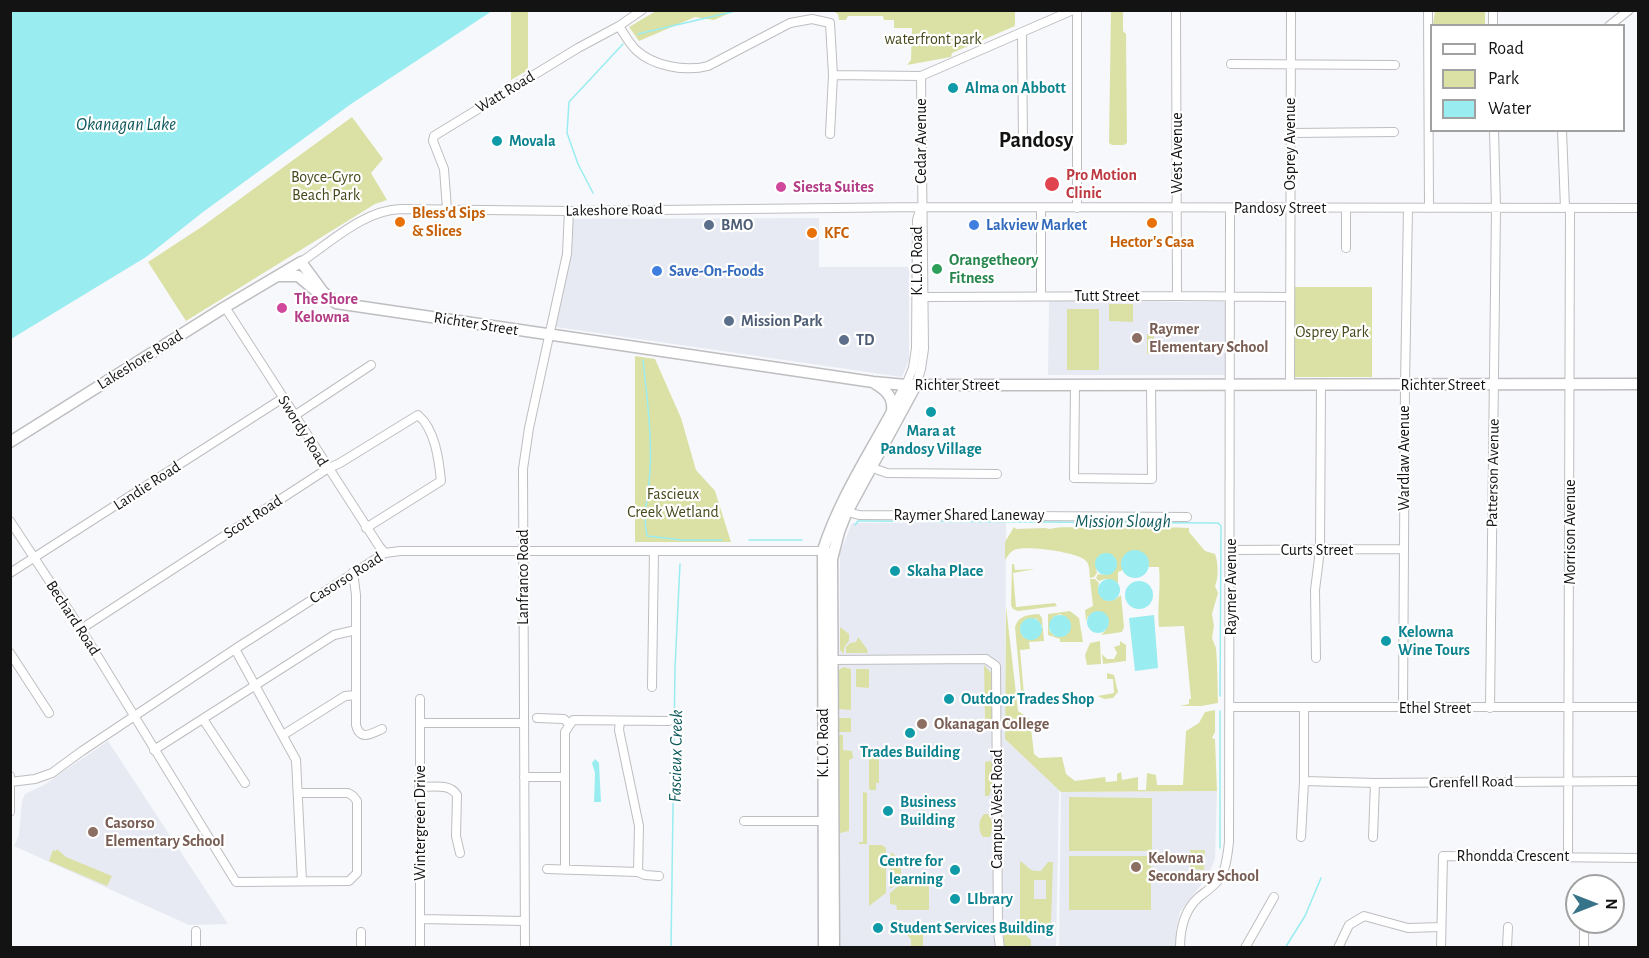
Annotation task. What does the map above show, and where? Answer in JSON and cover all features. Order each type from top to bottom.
[{"type":"main road","name":"Lakeshore Road","points":[[10,442],[225,307],[302,262]]},
{"type":"main road","points":[[302,262],[323,292],[336,303]]},
{"type":"main road","points":[[277,276],[298,276],[319,294],[336,303]]},
{"type":"main road","name":"Richter Street","points":[[336,303],[873,382],[911,385],[1638,384]]},
{"type":"main road","points":[[873,382],[889,395],[893,403],[891,415]]},
{"type":"main road","name":"K.L.O. Road","points":[[826,555],[853,513],[868,466],[891,415],[911,385]]},
{"type":"main road","name":"K.L.O. Road","points":[[834,948],[829,821],[826,555],[830,528],[841,504],[868,466],[911,385]]},
{"type":"main road","name":"K.L.O. Road","points":[[824,948],[829,821]]},
{"type":"street","name":"Watt Road","points":[[447,209],[444,169],[433,141],[434,136],[642,10]]},
{"type":"street","points":[[833,75],[921,76],[1073,10]]},
{"type":"street","points":[[1077,10],[1077,208]]},
{"type":"street","name":"West Avenue","points":[[1176,10],[1177,296]]},
{"type":"street","name":"Osprey Avenue","points":[[1290,385],[1291,10]]},
{"type":"street","points":[[1428,10],[1429,208]]},
{"type":"street","points":[[1612,24],[1629,10]]},
{"type":"street","points":[[619,26],[634,48],[646,57],[670,66],[699,68],[708,66],[790,23],[812,20],[830,23],[833,75],[830,134]]},
{"type":"street","points":[[1022,32],[1023,144]]},
{"type":"street","points":[[1231,64],[1395,65]]},
{"type":"street","name":"Cedar Avenue","points":[[921,76],[921,207]]},
{"type":"street","points":[[1291,133],[1394,132]]},
{"type":"street","name":"Patterson Avenue","points":[[1490,708],[1496,208],[1494,132]]},
{"type":"street","name":"Morrison Avenue","points":[[1562,132],[1567,208],[1570,384],[1568,856]]},
{"type":"street","name":"Pandosy Street","points":[[921,207],[1638,208]]},
{"type":"street","name":"Lakeshore Road","points":[[302,262],[364,220],[390,209],[569,211],[921,207]]},
{"type":"street","name":"K.L.O. Road","points":[[911,385],[921,369],[924,349],[921,207]]},
{"type":"street","name":"K.L.O. Road","points":[[911,385],[916,348],[917,220],[921,207]]},
{"type":"street","points":[[1041,208],[1041,296]]},
{"type":"street","name":"Raymer Avenue","points":[[1180,948],[1180,931],[1187,910],[1197,898],[1214,886],[1224,871],[1229,842],[1230,208]]},
{"type":"street","points":[[1346,208],[1346,248]]},
{"type":"street","name":"Wardlaw Avenue","points":[[1403,708],[1408,208]]},
{"type":"street","name":"Lanfranco Road","points":[[525,948],[523,469],[529,428],[567,254],[569,211]]},
{"type":"street","name":"Tutt Street","points":[[924,297],[1290,297]]},
{"type":"street","name":"Swordy Road","points":[[225,307],[327,469],[385,553]]},
{"type":"street","points":[[294,416],[371,365]]},
{"type":"street","points":[[1075,385],[1074,478],[1152,479],[1151,385]]},
{"type":"street","points":[[1316,658],[1322,386]]},
{"type":"street","name":"Landie Road","points":[[10,573],[282,398]]},
{"type":"street","name":"Scott Road","points":[[81,629],[327,469],[340,464],[418,415],[426,421],[439,462],[441,481],[366,528]]},
{"type":"street","points":[[868,466],[887,473],[997,474]]},
{"type":"street","name":"Raymer Shared Laneway","points":[[853,513],[1187,517]]},
{"type":"street","name":"Bechard Road","points":[[10,521],[81,629],[236,882],[302,880]]},
{"type":"street","name":"Curts Street","points":[[1231,550],[1404,549]]},
{"type":"street","name":"Casorso Road","points":[[11,782],[35,779],[52,773],[235,649],[385,553],[523,550],[805,551],[826,555]]},
{"type":"street","points":[[652,687],[654,551]]},
{"type":"street","points":[[353,572],[356,595],[358,732],[361,735],[367,735],[382,729]]},
{"type":"street","points":[[154,750],[334,635],[356,630]]},
{"type":"street","points":[[235,649],[296,760],[302,880],[349,881],[357,873],[357,801],[348,793],[298,793]]},
{"type":"street","points":[[10,653],[49,713]]},
{"type":"street","name":"Campus West Road","points":[[828,661],[986,659],[996,666],[1000,948]]},
{"type":"street","points":[[283,735],[345,696],[356,695]]},
{"type":"street","name":"Wintergreen Drive","points":[[420,699],[420,948]]},
{"type":"street","name":"Ethel Street","points":[[1231,707],[1638,707]]},
{"type":"street","points":[[1301,837],[1304,707]]},
{"type":"street","points":[[203,718],[245,783]]},
{"type":"street","points":[[537,718],[564,719],[569,724]]},
{"type":"street","points":[[565,870],[565,732],[569,724],[573,720],[669,721]]},
{"type":"street","points":[[620,721],[619,730],[639,826],[638,872]]},
{"type":"street","points":[[420,723],[524,723]]},
{"type":"street","points":[[10,776],[10,812]]},
{"type":"street","points":[[524,777],[564,777]]},
{"type":"street","name":"Grenfell Road","points":[[1304,782],[1638,781]]},
{"type":"street","points":[[1373,837],[1375,783]]},
{"type":"street","points":[[420,787],[447,787],[454,790],[457,795],[456,836],[460,853]]},
{"type":"street","points":[[744,821],[829,821]]},
{"type":"street","name":"Rhondda Crescent","points":[[1441,948],[1443,856],[1638,858]]},
{"type":"street","points":[[547,869],[638,872],[659,876]]},
{"type":"street","points":[[1245,948],[1274,897]]},
{"type":"street","points":[[1338,948],[1349,925],[1364,916],[1408,928],[1442,927]]},
{"type":"street","points":[[420,919],[525,921]]},
{"type":"street","points":[[1508,927],[1508,948]]},
{"type":"street","points":[[196,930],[196,948]]},
{"type":"street","points":[[361,932],[361,948]]},
{"type":"shaded area","points":[[819,218],[819,267],[909,267],[909,360],[902,377],[556,327],[567,273],[572,219]]},
{"type":"shaded area","name":"Raymer Elementary School","points":[[1049,301],[1226,302],[1226,375],[1048,375]]},
{"type":"shaded area","name":"Okanagan College","points":[[1006,522],[1005,739],[1059,789],[1056,947],[838,948],[840,553],[852,523]]},
{"type":"shaded area","name":"Casorso Elementary School","points":[[108,741],[228,924],[189,925],[14,846],[19,835],[22,801],[25,794],[44,785]]},
{"type":"shaded area","name":"Kelowna Secondary School","points":[[1217,791],[1215,859],[1208,876],[1180,912],[1176,929],[1176,947],[1059,948],[1061,792]]},
{"type":"green space","points":[[511,11],[528,11],[528,70],[511,80]]},
{"type":"green space","points":[[656,11],[734,11],[714,20],[695,17],[639,41],[629,27]]},
{"type":"green space","name":"waterfront park","points":[[833,11],[1015,11],[1015,26],[952,53],[951,57],[907,65],[911,60],[912,28],[894,28],[894,20],[884,20],[883,16],[848,16],[846,20],[839,20],[838,14]]},
{"type":"green space","points":[[1111,11],[1123,11],[1123,31],[1126,34],[1127,143],[1124,145],[1109,143]]},
{"type":"green space","points":[[1435,11],[1485,11],[1485,24],[1433,24]]},
{"type":"green space","name":"Boyce-Gyro Beach Park","points":[[352,117],[383,159],[371,173],[387,200],[375,204],[186,321],[148,262],[203,226]]},
{"type":"green space","name":"Osprey Park","points":[[1293,287],[1372,287],[1372,377],[1293,377]]},
{"type":"green space","points":[[1109,304],[1133,304],[1133,322],[1109,321]]},
{"type":"green space","points":[[1067,309],[1099,309],[1099,370],[1067,370]]},
{"type":"green space","points":[[1147,334],[1154,334],[1154,354],[1147,354]]},
{"type":"green space","name":"Fascieux Creek Wetland","points":[[635,356],[655,359],[681,418],[696,470],[715,491],[731,542],[635,542]]},
{"type":"green space","points":[[1014,527],[1016,529],[1189,528],[1189,532],[1205,551],[1215,554],[1217,561],[1218,574],[1215,586],[1218,593],[1212,614],[1214,626],[1212,638],[1216,648],[1218,703],[1180,706],[1189,704],[1189,699],[1191,699],[1184,626],[1159,627],[1159,567],[1122,566],[1123,570],[1118,572],[1118,583],[1105,579],[1099,581],[1096,578],[1098,574],[1104,575],[1096,568],[1097,573],[1090,578],[1089,566],[1085,560],[1061,552],[1020,549],[1013,551],[1005,560],[1005,542]]},
{"type":"green space","points":[[1012,564],[1015,570],[1035,569],[1013,573],[1016,607],[1055,603],[1057,606],[1018,611],[1013,609],[1011,605]]},
{"type":"green space","points":[[1090,579],[1095,579],[1099,583],[1098,587],[1107,601],[1114,600],[1121,595],[1124,627],[1122,632],[1101,635],[1106,630],[1088,616],[1086,621],[1085,610],[1093,606]]},
{"type":"green space","points":[[1006,606],[1018,711],[1030,719],[1034,754],[1039,758],[1062,757],[1066,774],[1075,781],[1105,777],[1106,782],[1117,781],[1117,774],[1121,772],[1122,780],[1138,777],[1138,790],[1146,790],[1147,773],[1156,775],[1157,785],[1183,785],[1186,731],[1199,723],[1205,712],[1215,710],[1215,732],[1212,738],[1215,739],[1217,791],[1061,792],[1005,739]]},
{"type":"green space","points":[[1070,611],[1079,618],[1083,642],[1060,642],[1060,639],[1048,635],[1048,614]],"holes":[[[1060,614],[1069,620],[1054,636],[1049,630],[1053,617]]]},
{"type":"green space","points":[[1039,614],[1042,618],[1043,627],[1044,641],[1029,642],[1030,649],[1020,650],[1025,706],[1022,702],[1015,627],[1021,618]],"holes":[[[1036,618],[1043,627],[1023,637],[1020,630]]]},
{"type":"green space","points":[[840,627],[849,634],[849,641],[843,654],[840,650]]},
{"type":"green space","points":[[858,637],[868,653],[846,653],[846,647],[856,642]]},
{"type":"green space","points":[[1100,641],[1101,664],[1087,665],[1085,655],[1090,643]]},
{"type":"green space","points":[[1120,641],[1126,645],[1126,661],[1103,664],[1102,654],[1107,659],[1114,659],[1117,653],[1114,647],[1120,645]]},
{"type":"green space","points":[[984,665],[991,673],[992,719],[985,719]]},
{"type":"green space","points":[[843,667],[851,669],[851,710],[838,709],[839,670]]},
{"type":"green space","points":[[856,669],[869,669],[869,688],[856,687]]},
{"type":"green space","points":[[1107,673],[1114,675],[1118,692],[1113,698],[1104,699],[1098,696],[1114,693],[1113,679],[1107,679]]},
{"type":"green space","points":[[838,718],[851,718],[851,732],[838,732]]},
{"type":"green space","points":[[838,735],[843,735],[843,750],[852,751],[853,758],[849,760],[849,831],[840,833],[838,827]]},
{"type":"green space","points":[[869,758],[879,758],[879,783],[876,783],[876,790],[869,788]]},
{"type":"green space","points":[[985,762],[992,763],[992,787],[989,796],[985,796]]},
{"type":"green space","points":[[863,792],[867,793],[867,844],[859,844],[863,842]]},
{"type":"green space","points":[[1069,797],[1152,798],[1152,851],[1069,851]]},
{"type":"green space","points":[[984,814],[989,814],[991,819],[990,837],[983,837],[980,832],[979,826]]},
{"type":"green space","points":[[869,845],[882,845],[886,848],[886,893],[869,906]]},
{"type":"green space","points":[[57,849],[66,857],[112,876],[107,886],[49,861],[53,850]]},
{"type":"green space","points":[[1190,850],[1205,850],[1204,870],[1190,869]]},
{"type":"green space","points":[[891,852],[901,861],[901,881],[890,889]]},
{"type":"green space","points":[[1069,856],[1151,856],[1151,910],[1069,910]]},
{"type":"green space","points":[[1020,861],[1031,870],[1037,871],[1041,871],[1048,862],[1053,862],[1051,924],[1020,924]],"holes":[[[1034,880],[1046,880],[1046,899],[1034,899]]]},
{"type":"green space","points":[[901,884],[929,884],[929,910],[897,910],[896,905],[890,904],[890,893]]},
{"type":"green space","points":[[901,923],[923,923],[923,947],[911,947],[911,939],[901,931]]},
{"type":"green space","points":[[1022,932],[1031,940],[1031,947],[1003,947],[1004,934]]},
{"type":"water","name":"Okanagan Lake","points":[[11,10],[492,11],[351,104],[203,212],[146,257],[11,339]]},
{"type":"water","points":[[1135,550],[1145,554],[1149,564],[1145,574],[1135,578],[1125,574],[1121,564],[1125,554]]},
{"type":"water","points":[[1106,553],[1114,556],[1117,564],[1114,572],[1106,575],[1098,572],[1095,564],[1098,556]]},
{"type":"water","points":[[1109,579],[1117,582],[1120,590],[1117,598],[1109,601],[1101,598],[1098,590],[1101,582]]},
{"type":"water","points":[[1139,581],[1149,585],[1153,595],[1149,605],[1139,609],[1129,605],[1125,595],[1129,585]]},
{"type":"water","points":[[1098,611],[1106,614],[1109,622],[1106,630],[1098,633],[1090,630],[1087,622],[1090,614]]},
{"type":"water","points":[[1060,615],[1068,618],[1071,626],[1068,634],[1060,637],[1052,634],[1049,626],[1052,618]]},
{"type":"water","points":[[1154,615],[1158,668],[1135,671],[1129,618]]},
{"type":"water","points":[[1031,618],[1039,621],[1042,629],[1039,637],[1031,640],[1023,637],[1020,629],[1023,621]]},
{"type":"water","points":[[595,759],[599,763],[601,802],[594,802],[595,773],[592,763]]},
{"type":"waterway","name":"Fascieux Creek","points":[[638,34],[740,10]]},
{"type":"waterway","name":"Fascieux Creek","points":[[593,193],[578,164],[567,133],[569,102],[623,44]]},
{"type":"waterway","name":"Fascieux Creek","points":[[643,360],[650,443],[650,471],[645,512],[647,536],[682,540],[722,540]]},
{"type":"waterway","name":"Mission Slough","points":[[855,525],[858,521],[1218,523],[1221,526],[1220,696]]},
{"type":"waterway","name":"Mission Slough","points":[[749,540],[802,540]]},
{"type":"waterway","name":"Fascieux Creek","points":[[671,948],[675,668],[680,564]]},
{"type":"waterway","name":"Mission Slough","points":[[1220,711],[1220,848]]},
{"type":"waterway","name":"Mission Slough","points":[[1285,948],[1305,916],[1321,878]]},
{"type":"place","name":"Alma on Abbott","points":[[953,88]]},
{"type":"place","name":"Movala","points":[[497,141]]},
{"type":"place","name":"Pro Motion Clinic","points":[[1052,184]]},
{"type":"place","name":"Siesta Suites","points":[[781,187]]},
{"type":"place","name":"Bless'd Sips & Slices","points":[[400,222]]},
{"type":"place","name":"Hector's Casa","points":[[1152,223]]},
{"type":"place","name":"BMO","points":[[709,225]]},
{"type":"place","name":"Lakview Market","points":[[974,225]]},
{"type":"place","name":"KFC","points":[[812,233]]},
{"type":"place","name":"Orangetheory Fitness","points":[[937,269]]},
{"type":"place","name":"Save-On-Foods","points":[[657,271]]},
{"type":"place","name":"The Shore Kelowna","points":[[282,308]]},
{"type":"place","name":"Mission Park","points":[[729,321]]},
{"type":"place","name":"Raymer Elementary School","points":[[1137,338]]},
{"type":"place","name":"TD","points":[[844,340]]},
{"type":"place","name":"Mara at Pandosy Village","points":[[931,412]]},
{"type":"place","name":"Skaha Place","points":[[895,571]]},
{"type":"place","name":"Kelowna Wine Tours","points":[[1386,641]]},
{"type":"place","name":"Outdoor Trades Shop","points":[[949,699]]},
{"type":"place","name":"Okanagan College","points":[[922,724]]},
{"type":"place","name":"Trades Building","points":[[910,733]]},
{"type":"place","name":"Business Building","points":[[888,811]]},
{"type":"place","name":"Casorso Elementary School","points":[[93,832]]},
{"type":"place","name":"Kelowna Secondary School","points":[[1136,867]]},
{"type":"place","name":"Centre for learning","points":[[955,870]]},
{"type":"place","name":"LIbrary","points":[[955,899]]},
{"type":"place","name":"Student Services Building","points":[[878,928]]},
{"type":"district","name":"Pandosy","points":[[1036,140]]}]
